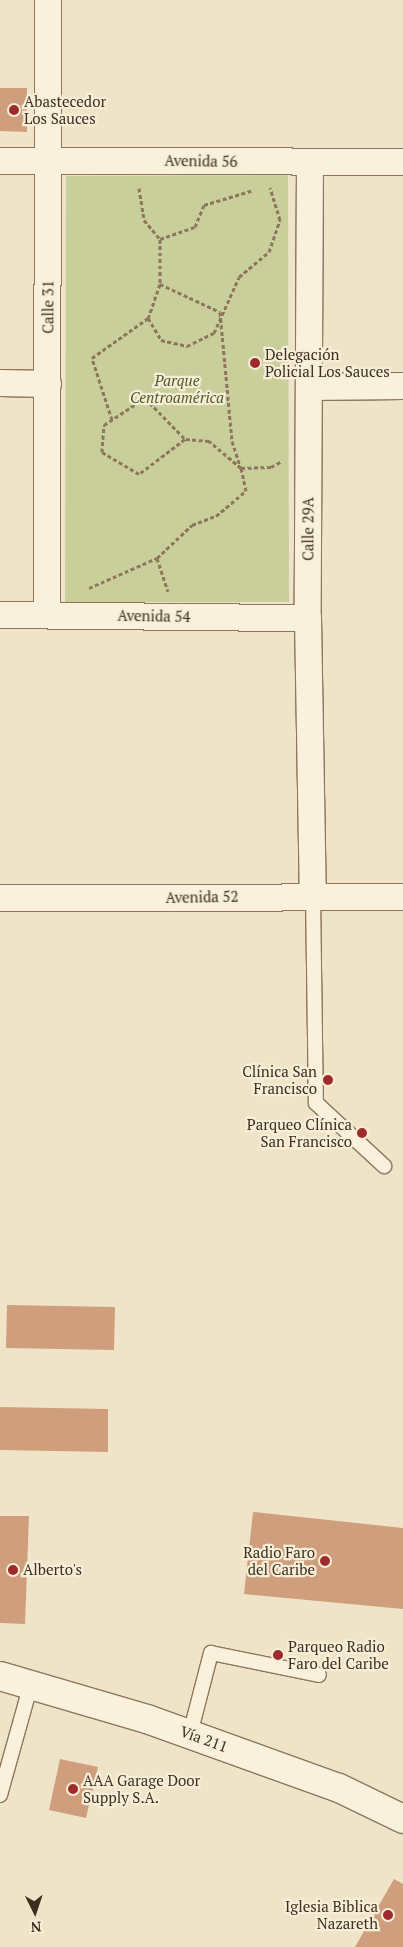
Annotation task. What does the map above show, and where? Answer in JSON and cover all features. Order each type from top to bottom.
[{"type":"main road","name":"Vía 211","points":[[0,1676],[190,1734],[339,1788],[403,1819]]},
{"type":"street","name":"Calle 31","points":[[47,615],[48,0]]},
{"type":"street","name":"Avenida 56","points":[[0,161],[403,162]]},
{"type":"street","name":"Calle 29A","points":[[310,163],[308,618],[313,896]]},
{"type":"street","points":[[0,383],[48,384]]},
{"type":"street","points":[[309,387],[403,386]]},
{"type":"street","name":"Avenida 54","points":[[0,615],[308,618]]},
{"type":"street","name":"Avenida 52","points":[[0,898],[403,897]]},
{"type":"lane","points":[[313,896],[316,1103],[384,1166]]},
{"type":"lane","points":[[190,1734],[211,1653],[320,1675]]},
{"type":"lane","points":[[0,1795],[31,1684]]},
{"type":"path","points":[[112,420],[92,358],[148,318],[160,284],[160,238],[144,220],[135,161]]},
{"type":"path","points":[[148,318],[161,340],[187,346],[214,333],[220,312],[239,277],[269,252],[280,220],[269,186],[204,205],[195,227],[160,238]]},
{"type":"path","points":[[160,284],[220,312]]},
{"type":"path","points":[[80,593],[111,575],[157,558],[192,525],[216,516],[246,491],[232,441],[220,312]]},
{"type":"path","points":[[185,439],[139,474],[102,452],[104,425],[145,398],[185,439],[209,441],[241,468],[271,466],[289,458],[289,467]]},
{"type":"path","points":[[157,558],[169,594]]},
{"type":"green space","name":"Parque Centroamérica","points":[[288,175],[289,602],[65,602],[66,176]]},
{"type":"building","name":"Abastecedor Los Sauces","points":[[0,88],[27,88],[27,132],[0,131]]},
{"type":"building","points":[[7,1305],[115,1307],[114,1350],[6,1348]]},
{"type":"building","points":[[0,1407],[108,1409],[108,1452],[0,1450]]},
{"type":"building","name":"Radio Faro del Caribe","points":[[253,1512],[403,1528],[403,1609],[244,1594]]},
{"type":"building","name":"Alberto's","points":[[0,1516],[29,1516],[25,1624],[0,1623]]},
{"type":"building","name":"AAA Garage Door Supply S.A.","points":[[60,1759],[98,1767],[86,1818],[49,1810]]},
{"type":"building","name":"Iglesia Biblica Nazareth","points":[[394,1879],[403,1884],[403,1947],[355,1947]]},
{"type":"place","name":"Abastecedor Los Sauces","points":[[14,110]]},
{"type":"place","name":"Delegación Policial Los Sauces","points":[[255,363]]},
{"type":"place","name":"Clínica San Francisco","points":[[328,1080]]},
{"type":"place","name":"Parqueo Clínica San Francisco","points":[[362,1133]]},
{"type":"place","name":"Radio Faro del Caribe","points":[[325,1561]]},
{"type":"place","name":"Alberto's","points":[[13,1570]]},
{"type":"place","name":"Parqueo Radio Faro del Caribe","points":[[278,1655]]},
{"type":"place","name":"AAA Garage Door Supply S.A.","points":[[73,1789]]},
{"type":"place","name":"Iglesia Biblica Nazareth","points":[[388,1915]]}]
